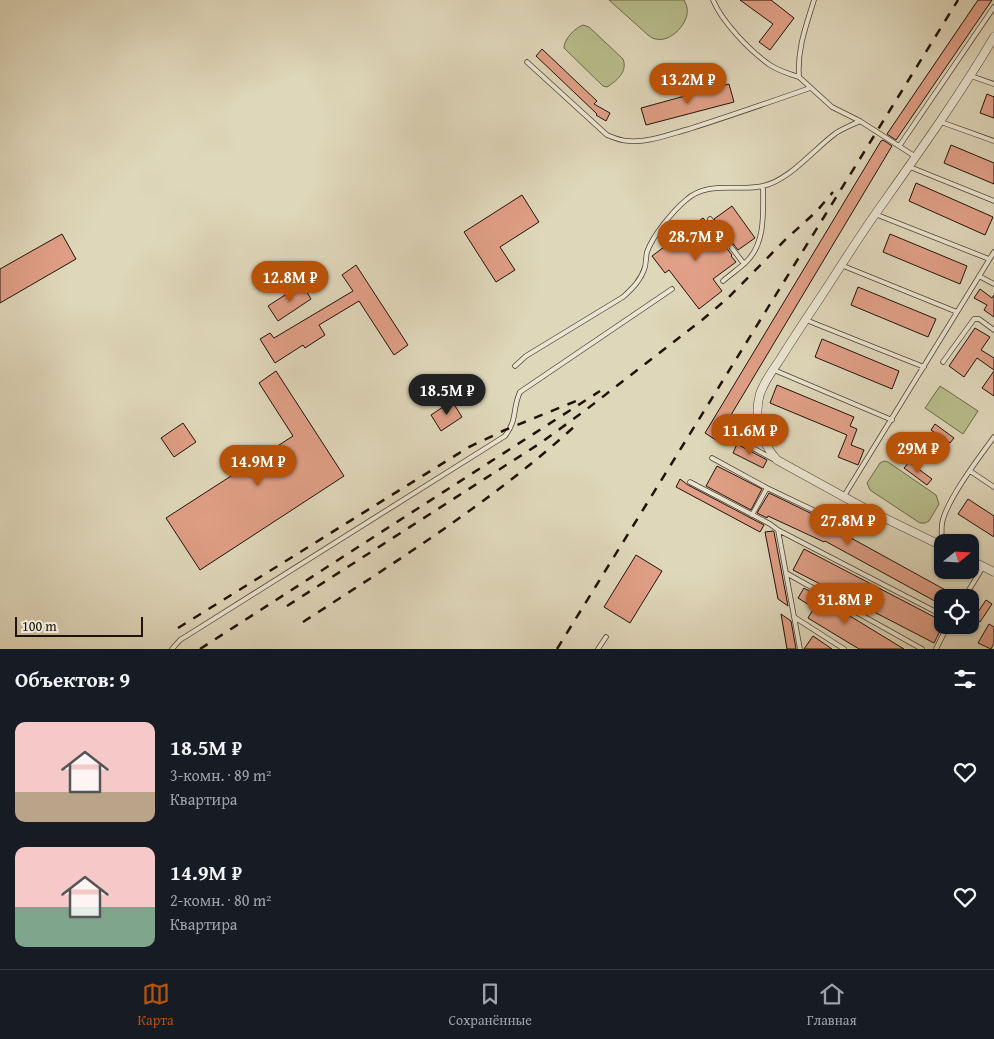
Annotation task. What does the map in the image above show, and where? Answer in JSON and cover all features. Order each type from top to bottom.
[{"type":"street","points":[[934,541],[866,509],[776,460],[767,450],[758,427],[758,406],[760,393],[805,320],[941,122],[994,37]]},
{"type":"street","points":[[979,564],[994,572]]},
{"type":"lane","points":[[713,0],[717,10],[755,53],[771,66],[799,77],[832,106],[900,145],[916,157]]},
{"type":"lane","points":[[799,77],[800,43],[814,0]]},
{"type":"lane","points":[[900,145],[994,7]]},
{"type":"lane","points":[[527,62],[606,135],[630,141],[641,141],[673,134],[810,88]]},
{"type":"lane","points":[[971,76],[994,84]]},
{"type":"lane","points":[[514,366],[526,356],[623,297],[635,286],[642,274],[648,251],[656,236],[688,198],[700,191],[716,188],[763,186],[804,162],[836,133],[860,121]]},
{"type":"lane","points":[[941,122],[994,141]]},
{"type":"lane","points":[[910,167],[994,201]]},
{"type":"lane","points":[[723,281],[744,264],[758,247],[763,208],[763,186]]},
{"type":"lane","points":[[876,214],[989,259]]},
{"type":"lane","points":[[710,219],[744,264]]},
{"type":"lane","points":[[844,496],[994,252]]},
{"type":"lane","points":[[841,265],[957,312]]},
{"type":"lane","points":[[979,276],[994,284]]},
{"type":"lane","points":[[172,649],[180,640],[505,436],[512,427],[515,415],[515,402],[520,392],[672,289]]},
{"type":"lane","points":[[943,362],[974,319],[980,319],[994,330]]},
{"type":"lane","points":[[805,320],[924,368]]},
{"type":"lane","points":[[774,370],[892,420]]},
{"type":"lane","points":[[942,534],[944,515],[970,471],[994,437]]},
{"type":"lane","points":[[751,447],[776,460]]},
{"type":"lane","points":[[712,458],[768,488],[838,520],[866,509]]},
{"type":"lane","points":[[970,471],[994,487]]},
{"type":"lane","points":[[690,482],[934,611]]},
{"type":"lane","points":[[752,515],[768,488]]},
{"type":"lane","points":[[778,530],[800,649]]},
{"type":"lane","points":[[969,589],[983,566]]},
{"type":"lane","points":[[786,573],[922,649]]},
{"type":"lane","points":[[794,617],[844,649]]},
{"type":"lane","points":[[936,649],[944,634]]},
{"type":"lane","points":[[598,649],[606,637]]},
{"type":"green space","points":[[609,0],[684,0],[687,7],[686,19],[673,35],[668,38],[655,39]]},
{"type":"green space","points":[[583,25],[589,27],[623,59],[623,72],[618,79],[607,87],[603,86],[564,48],[570,34]]},
{"type":"green space","points":[[940,386],[978,411],[963,434],[925,408]]},
{"type":"green space","points":[[884,461],[936,495],[939,504],[929,521],[920,523],[870,490],[867,483],[880,463]]},
{"type":"building","points":[[740,0],[771,0],[794,18],[770,50],[759,42],[773,24]]},
{"type":"building","points":[[978,0],[992,0],[896,140],[887,134]]},
{"type":"building","points":[[542,49],[597,101],[594,104],[610,113],[606,121],[596,115],[536,56]]},
{"type":"building","points":[[729,84],[734,102],[646,125],[641,108]]},
{"type":"building","points":[[987,94],[994,97],[994,118],[980,113]]},
{"type":"building","points":[[883,140],[892,146],[716,440],[705,433]]},
{"type":"building","points":[[951,145],[994,163],[994,184],[944,163]]},
{"type":"building","points":[[916,183],[993,217],[985,235],[909,201]]},
{"type":"building","points":[[522,195],[539,222],[500,247],[515,270],[496,282],[464,232]]},
{"type":"building","points":[[732,206],[755,238],[738,250],[714,219]]},
{"type":"building","points":[[703,218],[736,262],[713,279],[722,291],[699,309],[669,270],[665,273],[652,256]]},
{"type":"building","points":[[62,234],[76,259],[0,303],[0,269]]},
{"type":"building","points":[[890,234],[967,266],[960,284],[883,252]]},
{"type":"building","points":[[356,265],[408,345],[394,355],[359,301],[319,325],[325,335],[305,348],[303,345],[275,363],[260,339],[270,333],[274,338],[353,291],[342,275]]},
{"type":"building","points":[[302,284],[311,299],[278,321],[268,306]]},
{"type":"building","points":[[858,287],[936,319],[928,337],[851,305]]},
{"type":"building","points":[[980,289],[992,298],[994,295],[994,317],[984,310],[987,305],[974,298]]},
{"type":"building","points":[[975,328],[990,337],[981,350],[994,358],[994,370],[977,358],[964,377],[949,366]]},
{"type":"building","points":[[822,339],[899,371],[892,389],[815,357]]},
{"type":"building","points":[[276,371],[344,476],[200,570],[166,518],[293,436],[259,383]]},
{"type":"building","points":[[994,371],[994,396],[982,388]]},
{"type":"building","points":[[777,385],[854,417],[850,426],[857,429],[851,445],[864,450],[858,465],[838,457],[847,435],[770,403]]},
{"type":"building","points":[[452,401],[462,417],[441,431],[431,415]]},
{"type":"building","points":[[183,423],[196,442],[174,457],[161,438]]},
{"type":"building","points":[[935,424],[954,438],[950,443],[931,430]]},
{"type":"building","points":[[737,444],[767,460],[763,468],[733,453]]},
{"type":"building","points":[[909,462],[932,479],[927,485],[904,468]]},
{"type":"building","points":[[717,466],[762,489],[751,510],[706,486]]},
{"type":"building","points":[[680,479],[764,525],[760,532],[676,487]]},
{"type":"building","points":[[769,493],[833,524],[831,527],[944,589],[934,589],[934,601],[825,541],[757,513]]},
{"type":"building","points":[[968,499],[994,516],[994,537],[958,514]]},
{"type":"building","points":[[773,531],[788,606],[778,599],[765,532]]},
{"type":"building","points":[[804,549],[934,617],[934,634],[938,634],[934,643],[793,570]]},
{"type":"building","points":[[636,555],[662,571],[630,623],[604,607]]},
{"type":"building","points":[[804,588],[904,649],[859,649],[808,618],[814,608],[798,598]]},
{"type":"building","points":[[986,600],[992,604],[980,622],[979,610]]},
{"type":"building","points":[[781,614],[791,621],[796,649],[787,649]]},
{"type":"building","points":[[989,624],[994,627],[994,643],[991,649],[978,643]]},
{"type":"building","points":[[813,636],[832,649],[804,649]]},
{"type":"railway","points":[[557,649],[958,0]]},
{"type":"railway","points":[[287,606],[542,442],[587,409],[728,298],[787,238],[816,212],[833,192]]},
{"type":"railway","points":[[200,649],[600,391]]},
{"type":"railway","points":[[178,628],[469,447],[576,401]]},
{"type":"railway","points":[[303,622],[409,553],[478,505],[576,425]]}]
